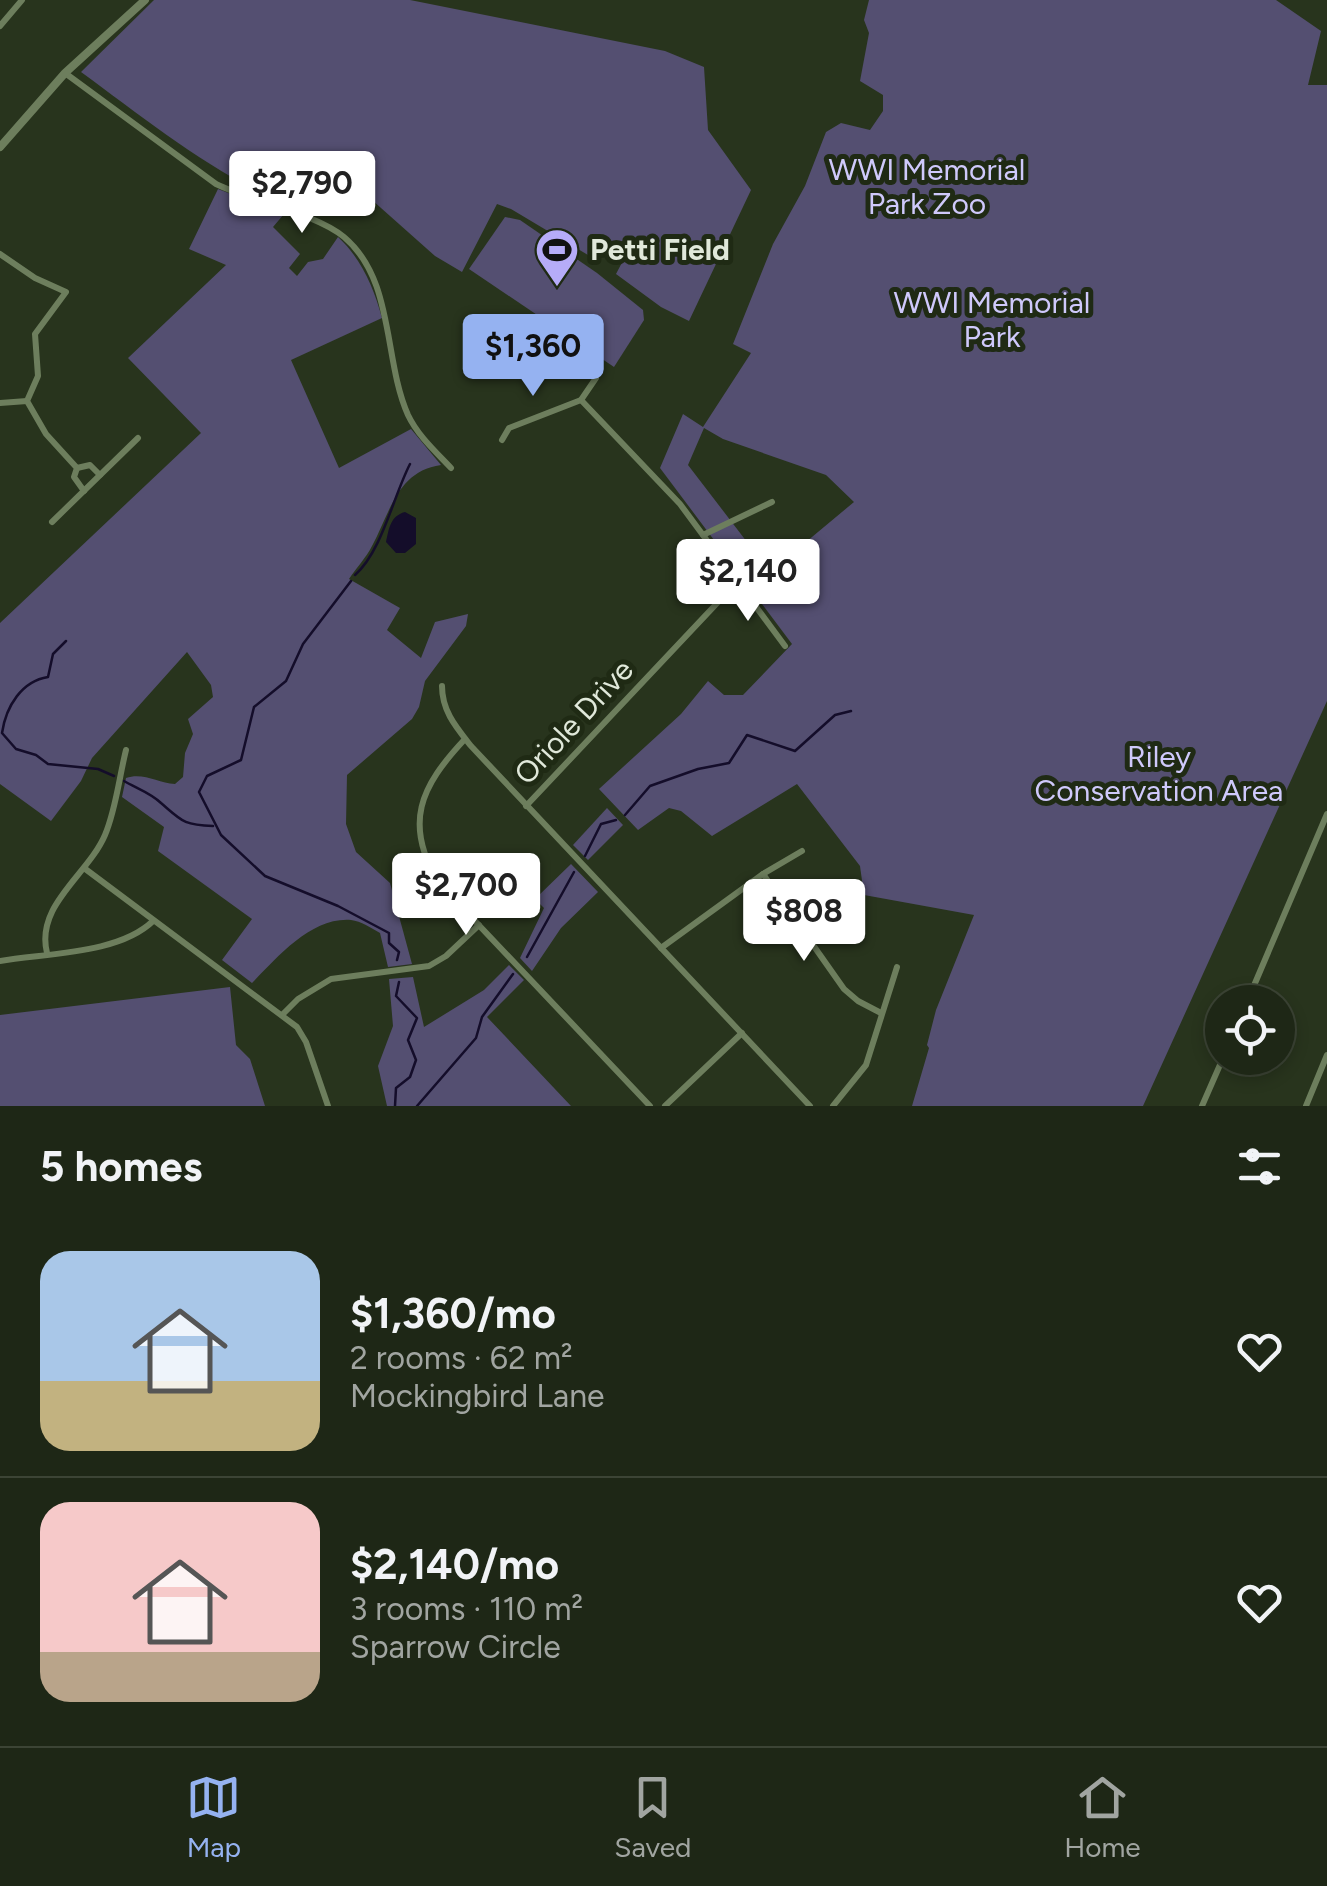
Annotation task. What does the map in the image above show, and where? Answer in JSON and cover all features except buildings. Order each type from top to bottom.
[{"type":"street","points":[[0,26],[22,0]]},
{"type":"street","points":[[0,147],[65,73],[144,0]]},
{"type":"street","points":[[65,73],[216,184],[321,224],[350,243],[381,300],[408,416],[452,468]]},
{"type":"street","points":[[0,254],[35,278],[66,292],[35,334],[38,376],[27,401],[46,434],[77,468]]},
{"type":"street","points":[[502,440],[508,428],[581,400],[596,378]]},
{"type":"street","points":[[581,400],[642,461],[703,534],[785,646]]},
{"type":"street","points":[[0,402],[27,401]]},
{"type":"street","points":[[52,522],[138,438]]},
{"type":"street","points":[[77,468],[90,465],[100,476]]},
{"type":"street","points":[[77,468],[74,477],[84,491]]},
{"type":"street","points":[[703,534],[772,502]]},
{"type":"street","name":"Oriole Drive","points":[[526,806],[738,582]]},
{"type":"street","points":[[442,686],[442,702],[465,739],[810,1106]]},
{"type":"street","points":[[465,739],[445,761],[422,800],[419,842],[440,883],[650,1106]]},
{"type":"street","points":[[47,953],[44,942],[52,912],[104,839],[126,750]]},
{"type":"street","points":[[1254,985],[1327,814]]},
{"type":"street","points":[[662,948],[763,874],[802,851]]},
{"type":"street","points":[[84,868],[283,1014],[306,1042],[328,1106]]},
{"type":"street","points":[[763,874],[844,989],[858,1001],[882,1012]]},
{"type":"street","points":[[0,961],[113,944],[142,931],[153,920]]},
{"type":"street","points":[[283,1014],[312,988],[331,979],[429,966],[446,956],[479,925]]},
{"type":"street","points":[[833,1106],[866,1065],[897,967]]},
{"type":"street","points":[[665,1106],[742,1033]]},
{"type":"street","points":[[1306,1106],[1327,1054]]},
{"type":"street","points":[[1202,1106],[1216,1075]]},
{"type":"green space","points":[[154,0],[410,0],[665,51],[704,67],[708,130],[751,190],[689,321],[661,307],[616,274],[627,253],[611,242],[598,261],[497,204],[462,272],[435,256],[327,160],[289,206],[207,162],[81,72]]},
{"type":"green space","name":"WWI Memorial Park","points":[[869,0],[1276,0],[1321,31],[1308,85],[1327,85],[1327,701],[1143,1106],[912,1106],[936,1010],[974,915],[864,895],[860,866],[797,784],[712,836],[681,811],[669,808],[638,830],[599,789],[681,714],[708,681],[724,695],[743,695],[792,644],[660,468],[683,414],[703,427],[751,353],[733,344],[773,244],[805,186],[826,132],[841,123],[870,130],[883,111],[883,95],[860,81],[869,33],[864,20]],"holes":[[[704,428],[723,439],[826,475],[854,502],[770,572],[688,465]]]},
{"type":"green space","points":[[218,189],[284,214],[273,227],[300,254],[289,268],[297,276],[308,262],[323,259],[338,237],[371,285],[382,318],[291,360],[339,468],[411,429],[441,465],[426,469],[405,485],[370,550],[349,579],[400,608],[387,630],[421,658],[435,622],[468,614],[466,626],[425,681],[412,719],[347,775],[346,824],[356,852],[390,883],[412,964],[388,967],[380,933],[351,920],[322,925],[309,932],[252,983],[222,960],[252,919],[158,851],[164,827],[122,797],[126,778],[132,776],[175,784],[183,777],[185,753],[193,734],[188,719],[213,697],[211,685],[187,652],[92,758],[81,781],[51,821],[0,784],[0,623],[201,433],[128,358],[226,265],[189,249]]},
{"type":"green space","name":"Petti Field","points":[[505,217],[520,220],[643,310],[644,320],[614,367],[469,269]]},
{"type":"green space","points":[[607,808],[623,825],[588,860],[573,845]]},
{"type":"green space","points":[[571,864],[598,892],[561,928],[532,971],[520,958],[544,908],[535,899]]},
{"type":"green space","points":[[509,965],[524,980],[487,1017],[571,1106],[387,1106],[378,1066],[393,1026],[389,979],[413,977],[424,1027],[484,990]]},
{"type":"green space","points":[[230,987],[236,1045],[250,1059],[265,1106],[0,1106],[0,1015]]},
{"type":"shaded area","points":[[405,512],[416,518],[416,544],[405,553],[396,553],[386,542],[387,537],[393,520]]},
{"type":"waterway","points":[[355,575],[380,538],[410,464]]},
{"type":"waterway","points":[[351,581],[303,644],[286,681],[254,707],[241,760],[207,776],[199,792],[221,835],[265,876],[338,906],[389,933],[389,943],[399,952],[397,960]]},
{"type":"waterway","points":[[66,641],[53,654],[48,677],[30,684],[17,696],[2,733],[16,749],[36,755],[48,764],[98,769],[114,776]]},
{"type":"waterway","points":[[625,815],[650,786],[729,763],[747,735],[795,751],[835,715],[851,711]]},
{"type":"waterway","points":[[124,781],[153,796],[184,821],[213,826]]},
{"type":"waterway","points":[[585,856],[601,824],[616,820]]},
{"type":"waterway","points":[[527,957],[574,872]]},
{"type":"waterway","points":[[417,1106],[476,1038],[482,1017],[513,974]]},
{"type":"waterway","points":[[395,1106],[396,1088],[410,1077],[416,1060],[408,1040],[417,1018],[396,996],[399,982]]},
{"type":"place","name":"Petti Field","points":[[557,288]]},
{"type":"park label","name":"WWI Memorial Park Zoo","points":[[927,187]]},
{"type":"park label","name":"Riley Conservation Area","points":[[1159,774]]}]
